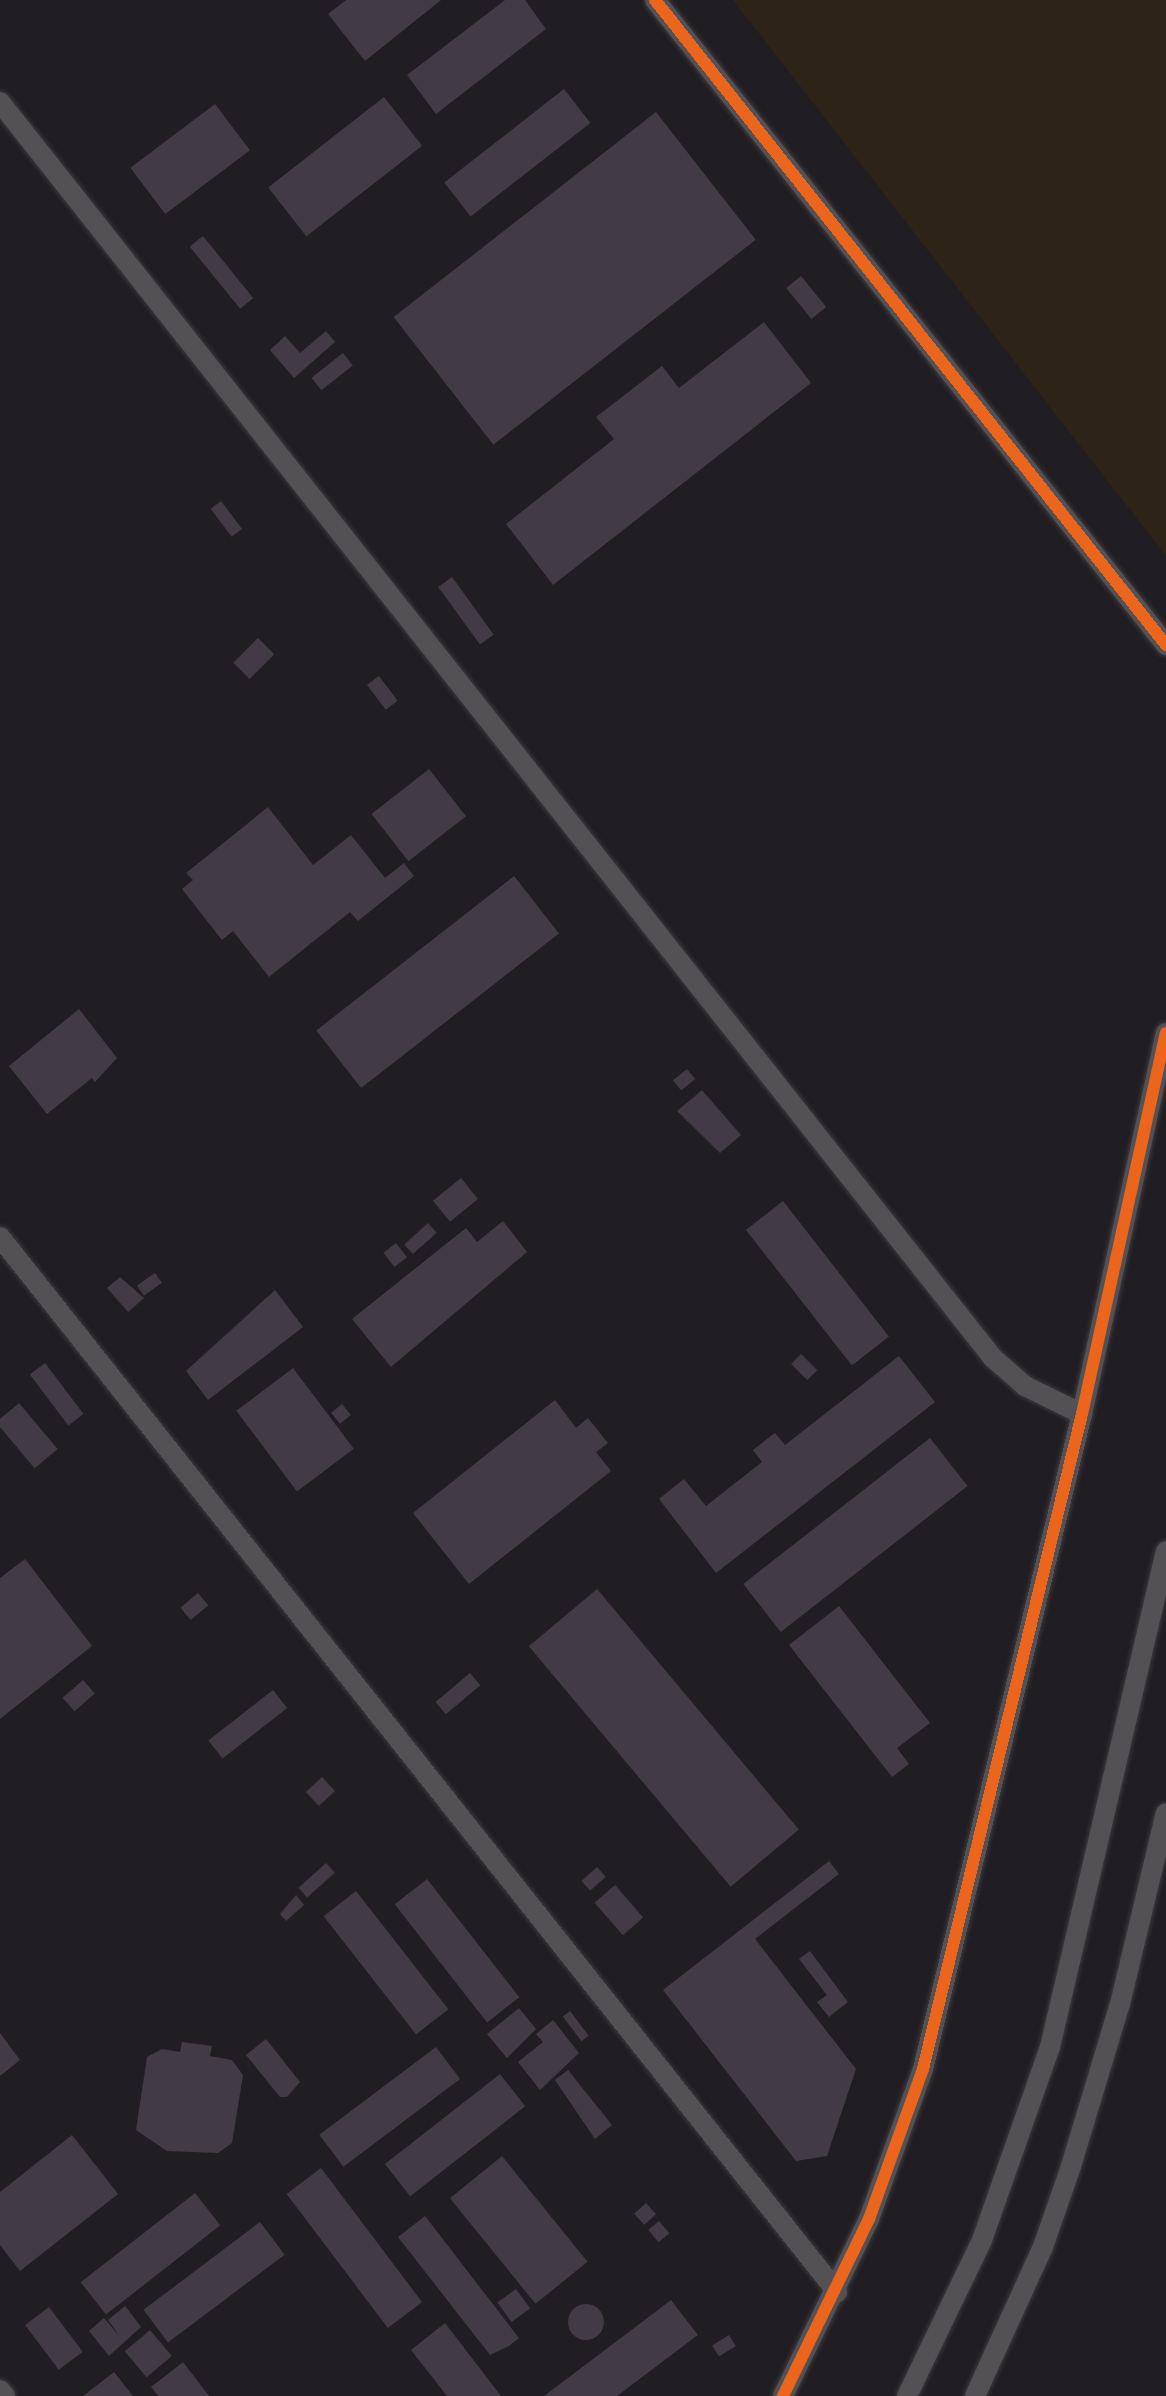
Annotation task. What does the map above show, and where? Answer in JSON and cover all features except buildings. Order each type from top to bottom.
[{"type":"street","points":[[655,0],[1166,645]]},
{"type":"street","points":[[0,102],[993,1358],[1034,1392],[1082,1414]]},
{"type":"street","points":[[783,2396],[837,2292],[898,2145],[928,2050],[1082,1414],[1166,1032]]},
{"type":"street","points":[[0,1237],[837,2292]]},
{"type":"street","points":[[907,2396],[982,2240],[1050,2047],[1166,1551]]},
{"type":"street","points":[[975,2396],[1044,2247],[1072,2166],[1166,1813]]},
{"type":"street","points":[[0,2390],[5,2396]]},
{"type":"shaded area","points":[[733,0],[1166,0],[1166,556]]},
{"type":"cycle path","points":[[655,0],[1166,645]]},
{"type":"cycle path","points":[[783,2396],[869,2219],[923,2069],[1082,1414],[1166,1033]]}]
